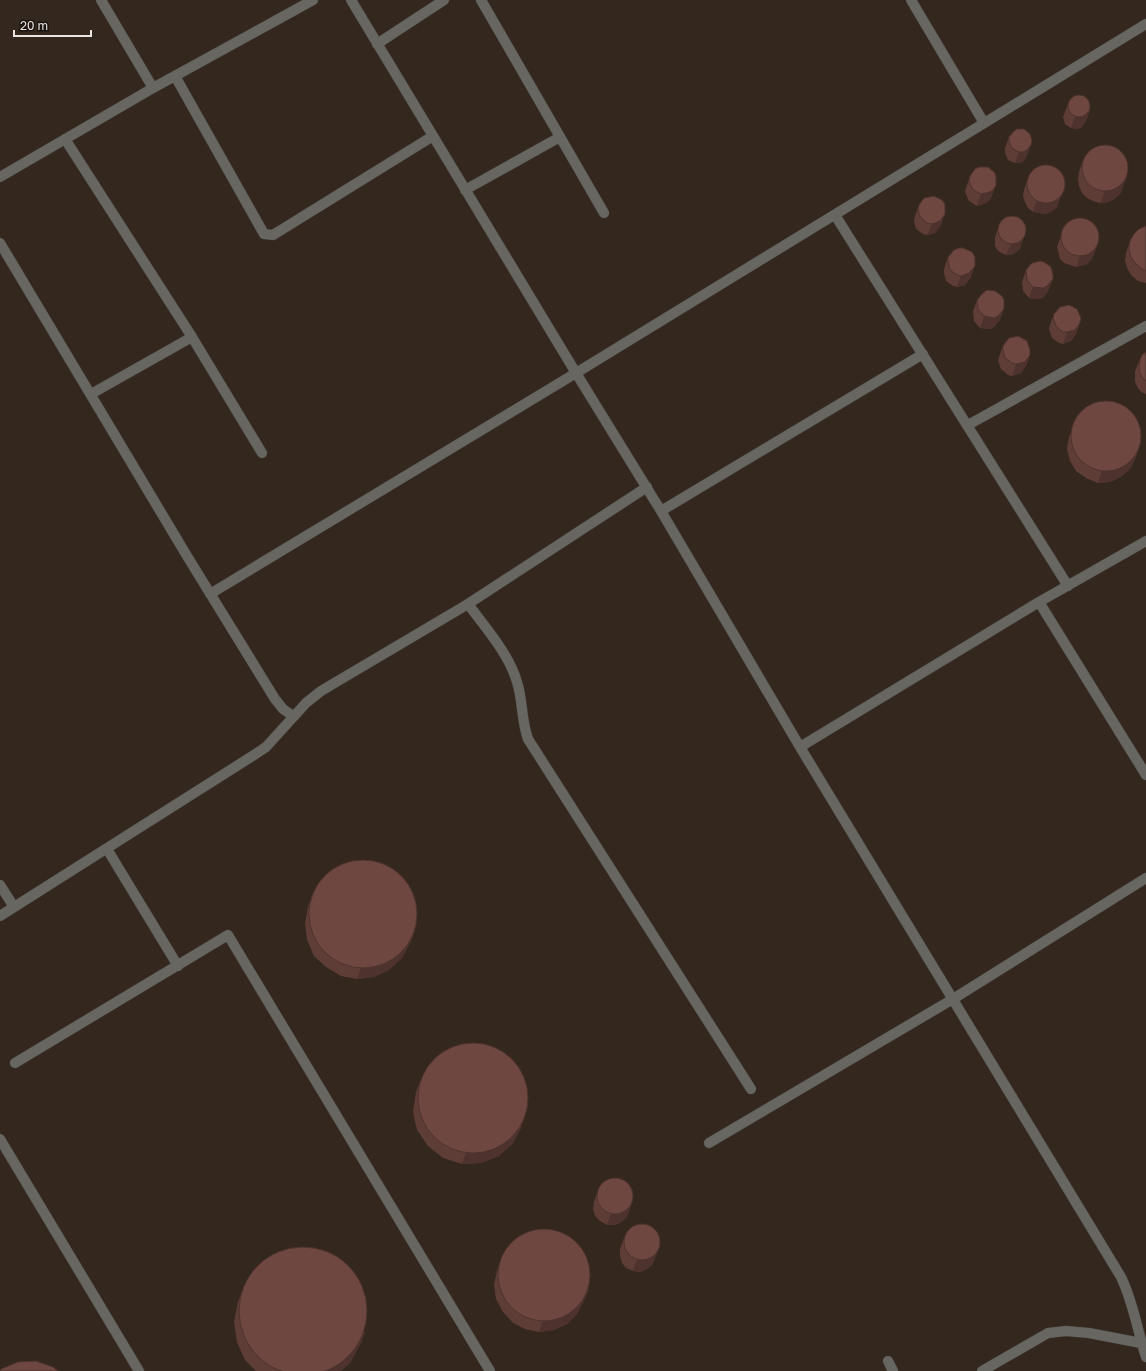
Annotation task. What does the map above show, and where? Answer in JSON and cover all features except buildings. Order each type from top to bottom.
[{"type":"lane","points":[[101,0],[153,88]]},
{"type":"lane","points":[[0,177],[153,88],[313,0]]},
{"type":"lane","points":[[350,0],[576,373],[647,487],[800,747],[1121,1277],[1132,1304],[1146,1358]]},
{"type":"lane","points":[[377,44],[444,0]]},
{"type":"lane","points":[[481,0],[604,213]]},
{"type":"lane","points":[[911,0],[984,123]]},
{"type":"lane","points":[[210,594],[576,373],[1146,24]]},
{"type":"lane","points":[[175,76],[264,234],[273,235],[433,136]]},
{"type":"lane","points":[[465,190],[560,137]]},
{"type":"lane","points":[[65,139],[192,337],[262,453]]},
{"type":"lane","points":[[835,215],[1068,586]]},
{"type":"lane","points":[[0,243],[210,594],[275,699],[283,710],[293,716]]},
{"type":"lane","points":[[968,425],[1146,326]]},
{"type":"lane","points":[[91,394],[192,337]]},
{"type":"lane","points":[[661,511],[923,354]]},
{"type":"lane","points":[[0,916],[254,756],[266,747],[293,716],[321,691],[468,604],[647,487]]},
{"type":"lane","points":[[800,747],[1039,602],[1146,541]]},
{"type":"lane","points":[[1039,602],[1146,775]]},
{"type":"lane","points":[[468,604],[509,661],[518,682],[524,728],[528,739],[751,1089]]},
{"type":"lane","points":[[107,849],[178,966]]},
{"type":"lane","points":[[709,1143],[953,998],[1146,878]]},
{"type":"lane","points":[[0,885],[14,907]]},
{"type":"lane","points":[[15,1063],[228,935],[490,1371]]},
{"type":"lane","points":[[0,1139],[139,1371]]},
{"type":"lane","points":[[982,1371],[1048,1334],[1066,1331],[1089,1333],[1141,1343]]},
{"type":"lane","points":[[888,1361],[893,1371]]},
{"type":"shaded area","points":[[0,0],[1146,0],[1146,1371],[0,1371]]}]
